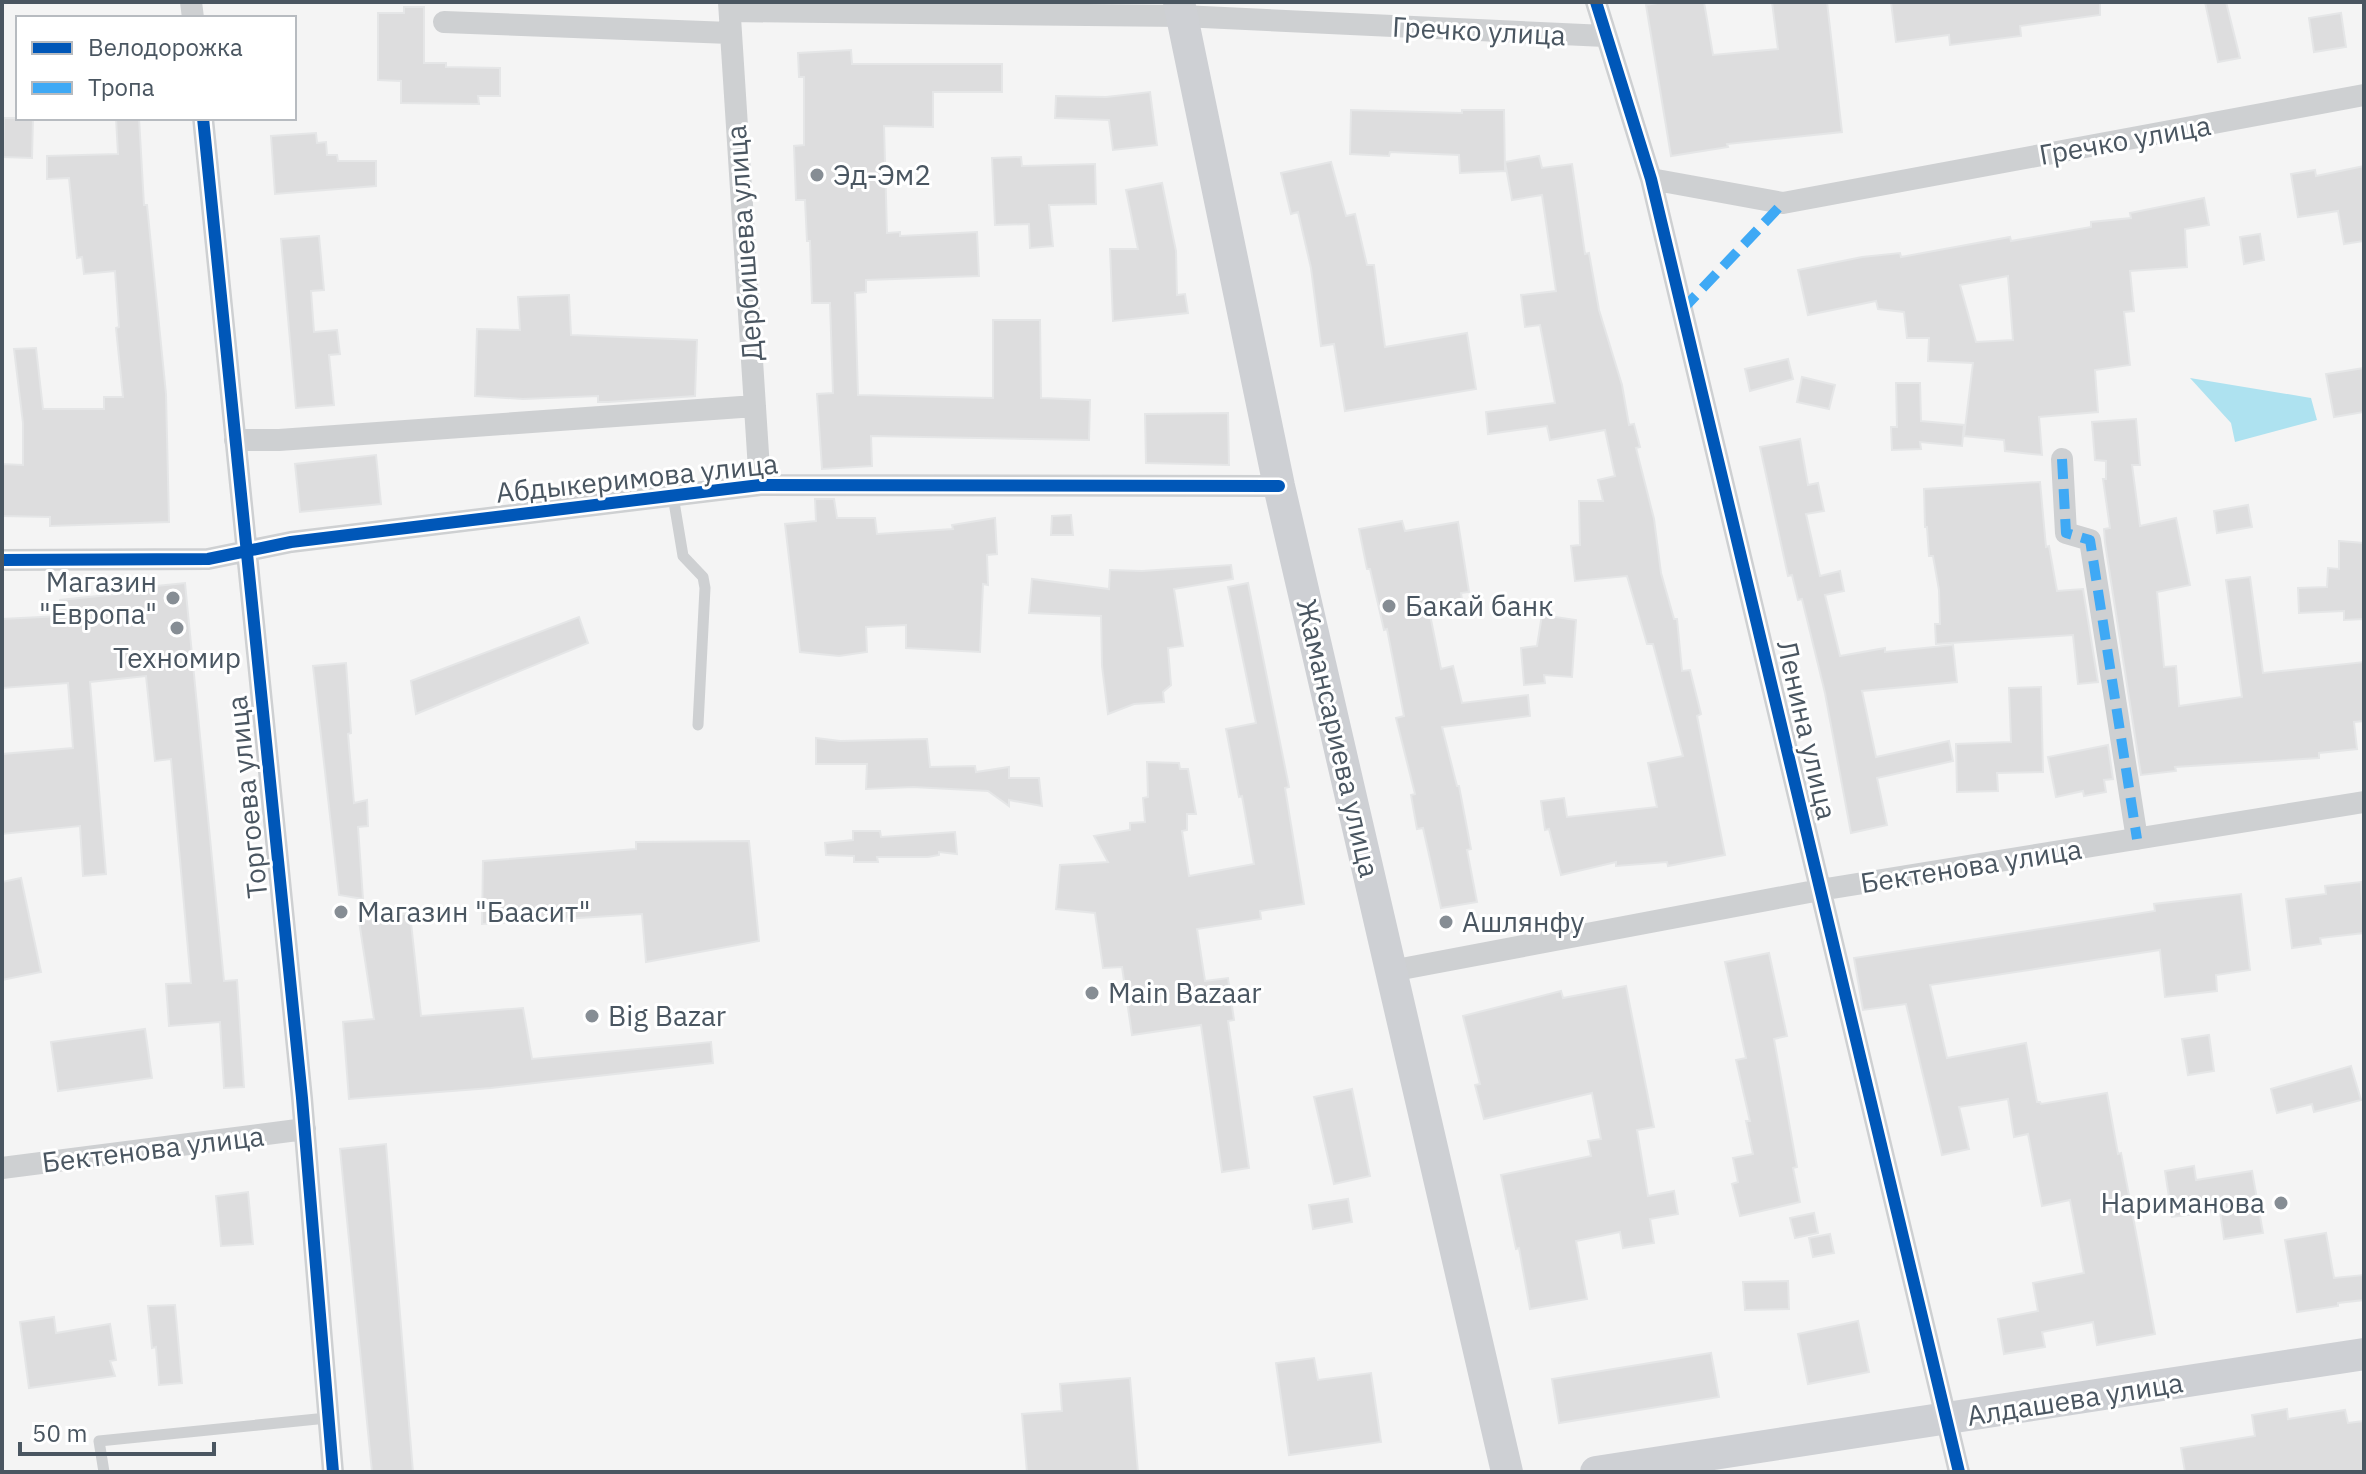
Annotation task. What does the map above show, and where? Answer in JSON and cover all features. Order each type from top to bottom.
[{"type":"main road","name":"Жамансариева улица","points":[[1180,9],[1279,486],[1507,1472]]},
{"type":"main road","name":"Алдашева улица","points":[[1596,1472],[2364,1354]]},
{"type":"street","name":"Ленина улица","points":[[1596,2],[1651,179],[1959,1472]]},
{"type":"street","name":"Гречко улица","points":[[444,22],[1180,9],[1605,36]]},
{"type":"street","name":"Дербишева улица","points":[[730,15],[760,485]]},
{"type":"street","name":"Гречко улица","points":[[1651,179],[1783,203],[2364,95]]},
{"type":"street","name":"Торгоева улица","points":[[203,120],[305,1129],[333,1472]]},
{"type":"street","points":[[235,440],[279,440],[755,406]]},
{"type":"street","points":[[2062,459],[2066,533],[2090,540],[2137,839]]},
{"type":"street","name":"Абдыкеримова улица","points":[[2,560],[208,559],[291,542],[760,485],[1279,486]]},
{"type":"street","name":"Бектенова улица","points":[[1391,971],[1820,890],[2364,802]]},
{"type":"street","name":"Бектенова улица","points":[[2,1168],[305,1129]]},
{"type":"lane","points":[[673,496],[683,556],[703,577],[705,588],[698,725]]},
{"type":"lane","points":[[104,1472],[99,1441],[327,1418]]},
{"type":"water","points":[[2190,378],[2311,398],[2317,420],[2235,442],[2231,423]]},
{"type":"building","points":[[1704,2],[1713,55],[1778,49],[1772,2],[1827,2],[1842,132],[1727,144],[1728,147],[1671,156],[1646,5]]},
{"type":"building","points":[[1891,2],[2100,2],[2100,15],[2020,26],[2021,36],[1950,45],[1949,35],[1896,42]]},
{"type":"building","points":[[2205,2],[2226,2],[2240,58],[2218,62]]},
{"type":"building","points":[[404,7],[424,7],[424,63],[446,63],[446,67],[500,68],[500,96],[478,96],[479,104],[401,103],[401,81],[378,80],[378,13],[404,13]]},
{"type":"building","points":[[2341,13],[2346,47],[2314,52],[2309,18]]},
{"type":"building","points":[[851,50],[852,64],[1002,64],[1002,92],[933,92],[933,127],[884,126],[887,233],[900,232],[900,236],[977,232],[979,276],[866,280],[866,292],[855,293],[858,395],[993,398],[993,320],[1040,320],[1041,398],[1090,400],[1089,440],[871,436],[872,466],[822,469],[817,394],[833,393],[830,303],[812,303],[805,200],[796,200],[794,146],[804,145],[804,77],[799,77],[798,53]]},
{"type":"building","points":[[1150,92],[1157,145],[1113,150],[1109,120],[1055,118],[1056,96],[1106,97]]},
{"type":"building","points":[[1351,110],[1462,113],[1462,110],[1504,110],[1505,171],[1460,173],[1459,155],[1350,154]]},
{"type":"building","points":[[4,118],[33,120],[32,158],[3,157]]},
{"type":"building","points":[[116,120],[139,120],[144,205],[147,205],[166,394],[169,522],[50,526],[50,517],[2,516],[2,464],[23,465],[23,423],[14,349],[36,348],[43,409],[104,409],[104,397],[123,397],[116,328],[119,327],[115,271],[84,274],[82,257],[77,258],[69,178],[47,179],[47,156],[118,154]]},
{"type":"building","points":[[316,133],[317,143],[326,142],[327,155],[337,155],[338,161],[376,161],[376,186],[275,194],[271,136]]},
{"type":"building","points":[[1539,156],[1542,168],[1572,164],[1585,254],[1589,253],[1599,310],[1622,385],[1629,425],[1634,424],[1640,447],[1636,448],[1654,519],[1661,573],[1674,619],[1677,619],[1682,671],[1690,670],[1701,714],[1697,716],[1725,855],[1668,866],[1667,862],[1616,866],[1616,862],[1561,875],[1549,829],[1545,830],[1541,801],[1564,798],[1567,817],[1657,807],[1648,763],[1683,756],[1653,644],[1647,644],[1627,576],[1575,581],[1571,546],[1580,545],[1579,501],[1603,501],[1598,480],[1615,476],[1605,430],[1550,440],[1547,426],[1488,434],[1486,412],[1555,403],[1540,325],[1525,327],[1521,295],[1556,291],[1542,195],[1512,200],[1505,162]]},
{"type":"building","points":[[1021,157],[1022,166],[1095,164],[1096,204],[1049,205],[1053,246],[1030,248],[1029,224],[995,225],[992,158]]},
{"type":"building","points":[[1331,162],[1346,216],[1355,214],[1367,265],[1374,265],[1385,347],[1467,333],[1476,389],[1345,411],[1334,344],[1321,346],[1311,268],[1298,212],[1291,214],[1281,173]]},
{"type":"building","points":[[2364,166],[2364,241],[2344,244],[2338,211],[2298,217],[2291,174],[2315,170],[2316,176]]},
{"type":"building","points":[[1162,183],[1176,251],[1177,295],[1185,294],[1188,313],[1113,321],[1110,249],[1138,249],[1126,190]]},
{"type":"building","points":[[2204,198],[2209,225],[2185,229],[2187,267],[2130,271],[2134,311],[2124,312],[2130,365],[2095,370],[2098,412],[2039,417],[2042,455],[2005,451],[2004,440],[1964,436],[1973,363],[1928,361],[1929,338],[1907,338],[1904,312],[1878,309],[1876,301],[1808,315],[1798,270],[1862,257],[1900,253],[1901,257],[2010,237],[2011,241],[2091,227],[2091,222],[2131,218],[2130,213]],"holes":[[[2008,276],[2013,340],[1976,342],[1960,285]]]},
{"type":"building","points":[[2260,234],[2264,260],[2244,264],[2240,237]]},
{"type":"building","points":[[319,236],[324,290],[311,291],[314,332],[337,330],[340,354],[329,355],[334,405],[296,408],[281,239]]},
{"type":"building","points":[[569,295],[571,335],[697,340],[695,396],[598,402],[598,396],[523,399],[475,396],[477,329],[520,330],[518,297]]},
{"type":"building","points":[[1788,359],[1793,379],[1750,391],[1745,369]]},
{"type":"building","points":[[2364,368],[2364,412],[2334,417],[2326,374]]},
{"type":"building","points":[[1802,377],[1835,385],[1829,409],[1797,402]]},
{"type":"building","points":[[1896,383],[1920,383],[1921,421],[1964,425],[1962,446],[1920,442],[1921,449],[1892,450],[1891,427],[1897,427]]},
{"type":"building","points":[[1228,413],[1229,465],[1146,463],[1145,414]]},
{"type":"building","points":[[2136,419],[2140,465],[2132,465],[2140,526],[2176,518],[2190,585],[2157,592],[2164,667],[2176,666],[2179,706],[2242,697],[2226,580],[2250,577],[2263,673],[2364,662],[2364,721],[2354,722],[2357,749],[2319,753],[2319,758],[2175,767],[2176,771],[2141,775],[2105,543],[2104,529],[2110,528],[2103,479],[2106,479],[2106,461],[2095,460],[2092,422]]},
{"type":"building","points":[[1800,439],[1808,485],[1818,483],[1824,511],[1806,514],[1820,576],[1840,571],[1844,591],[1825,595],[1840,656],[1885,648],[1885,652],[1953,645],[1957,682],[1862,691],[1876,757],[1949,741],[1953,761],[1877,778],[1887,825],[1851,833],[1825,693],[1802,599],[1798,600],[1792,575],[1788,576],[1760,447]]},
{"type":"building","points":[[376,455],[381,504],[300,512],[295,464]]},
{"type":"building","points":[[2040,482],[2046,547],[2049,546],[2057,591],[2083,589],[2098,682],[2078,684],[2073,635],[1936,644],[1935,624],[1940,624],[1939,590],[1933,556],[1929,556],[1924,489]]},
{"type":"building","points":[[815,499],[834,499],[837,518],[875,518],[877,534],[953,529],[952,525],[995,518],[997,554],[987,555],[988,585],[983,584],[980,652],[906,648],[906,625],[866,627],[867,652],[839,656],[800,652],[785,524],[816,521]]},
{"type":"building","points":[[2248,505],[2252,527],[2217,533],[2214,511]]},
{"type":"building","points":[[1071,515],[1073,535],[1051,535],[1052,516]]},
{"type":"building","points":[[1402,521],[1405,531],[1458,522],[1469,592],[1461,593],[1462,600],[1428,605],[1441,669],[1453,666],[1462,703],[1528,695],[1530,716],[1442,727],[1459,786],[1477,902],[1441,908],[1423,828],[1417,829],[1411,795],[1415,794],[1396,718],[1404,716],[1387,629],[1384,630],[1359,529]]},
{"type":"building","points":[[2339,541],[2364,543],[2364,619],[2344,620],[2344,611],[2299,613],[2298,588],[2327,587],[2328,568],[2339,569]]},
{"type":"building","points":[[1231,565],[1233,579],[1174,589],[1183,646],[1168,648],[1171,685],[1163,692],[1164,702],[1134,704],[1108,714],[1102,666],[1101,616],[1029,613],[1032,579],[1109,589],[1110,570]]},
{"type":"building","points":[[185,583],[224,981],[237,980],[244,1087],[224,1088],[220,1022],[169,1026],[166,984],[191,983],[171,759],[155,761],[146,676],[90,682],[106,874],[83,876],[80,826],[2,834],[2,754],[73,748],[68,683],[2,688],[2,619],[61,616],[60,600]]},
{"type":"building","points":[[1248,583],[1289,787],[1285,788],[1304,904],[1260,911],[1261,919],[1197,929],[1205,981],[1228,978],[1234,1020],[1228,1021],[1249,1168],[1222,1172],[1201,1025],[1132,1035],[1122,967],[1103,968],[1095,913],[1056,909],[1060,865],[1108,862],[1094,836],[1130,830],[1130,823],[1145,822],[1143,798],[1148,797],[1147,762],[1179,763],[1180,769],[1188,769],[1196,814],[1187,814],[1187,830],[1182,831],[1189,876],[1254,864],[1226,729],[1256,723],[1228,587]]},
{"type":"building","points":[[1542,615],[1576,620],[1572,677],[1544,675],[1545,683],[1524,685],[1521,648],[1537,646]]},
{"type":"building","points":[[579,617],[588,643],[416,714],[411,681]]},
{"type":"building","points":[[346,663],[354,803],[367,800],[368,826],[358,827],[363,899],[339,895],[313,666]]},
{"type":"building","points":[[2041,687],[2043,772],[1997,773],[1998,791],[1957,792],[1956,744],[2011,742],[2009,688]]},
{"type":"building","points":[[816,738],[840,741],[927,739],[930,767],[975,766],[976,772],[1009,767],[1009,778],[1039,778],[1042,806],[1009,800],[1009,806],[988,791],[913,787],[866,789],[867,764],[816,764]]},
{"type":"building","points":[[2108,745],[2113,779],[2104,780],[2106,792],[2084,796],[2083,791],[2056,797],[2048,757]]},
{"type":"building","points":[[853,831],[880,831],[881,837],[955,832],[957,854],[939,852],[939,855],[928,857],[877,857],[878,862],[854,862],[854,856],[826,855],[825,843],[853,840]]},
{"type":"building","points":[[749,841],[759,941],[646,962],[642,914],[482,924],[483,861],[636,849],[636,842]]},
{"type":"building","points":[[21,878],[41,972],[2,980],[2,882]]},
{"type":"building","points":[[2361,882],[2364,933],[2320,938],[2321,944],[2292,948],[2286,899],[2326,894],[2325,886]]},
{"type":"building","points":[[2241,894],[2250,970],[2216,975],[2217,991],[2165,997],[2160,950],[1930,985],[1947,1058],[2026,1043],[2037,1102],[2041,1104],[2107,1093],[2118,1154],[2121,1153],[2155,1334],[2097,1345],[2093,1322],[2042,1332],[2045,1347],[2004,1354],[1998,1319],[2038,1311],[2033,1283],[2084,1273],[2070,1200],[2042,1206],[2028,1134],[2014,1137],[2008,1099],[1959,1107],[1969,1149],[1942,1155],[1906,1004],[1863,1010],[1854,958],[2155,911],[2154,904]]},
{"type":"building","points":[[410,913],[421,1016],[523,1008],[532,1059],[711,1042],[713,1063],[491,1088],[349,1099],[343,1022],[374,1019],[359,921]]},
{"type":"building","points":[[1769,953],[1787,1036],[1774,1039],[1797,1167],[1793,1168],[1800,1202],[1740,1216],[1732,1184],[1738,1182],[1733,1158],[1753,1154],[1746,1121],[1750,1121],[1736,1060],[1746,1058],[1725,962]]},
{"type":"building","points":[[1626,986],[1654,1127],[1637,1130],[1648,1196],[1674,1191],[1678,1214],[1650,1219],[1654,1243],[1623,1248],[1620,1232],[1576,1241],[1587,1299],[1530,1309],[1501,1175],[1591,1156],[1588,1141],[1601,1139],[1592,1093],[1484,1119],[1475,1085],[1480,1084],[1463,1016],[1561,991],[1563,998]]},
{"type":"building","points":[[145,1029],[152,1078],[58,1091],[51,1042]]},
{"type":"building","points":[[2209,1035],[2214,1071],[2188,1075],[2182,1039]]},
{"type":"building","points":[[2351,1066],[2361,1100],[2314,1112],[2312,1104],[2277,1113],[2271,1089]]},
{"type":"building","points":[[1352,1089],[1370,1176],[1334,1184],[1314,1097]]},
{"type":"building","points":[[386,1144],[413,1472],[372,1472],[340,1149]]},
{"type":"building","points":[[2194,1166],[2196,1180],[2252,1171],[2263,1233],[2224,1239],[2220,1211],[2172,1217],[2165,1171]]},
{"type":"building","points":[[248,1192],[253,1244],[221,1246],[216,1196]]},
{"type":"building","points":[[1348,1199],[1352,1222],[1313,1229],[1309,1205]]},
{"type":"building","points":[[1814,1213],[1818,1233],[1795,1238],[1790,1218]]},
{"type":"building","points":[[2326,1233],[2334,1278],[2364,1275],[2364,1300],[2297,1312],[2285,1240]]},
{"type":"building","points":[[1830,1234],[1834,1253],[1813,1257],[1809,1238]]},
{"type":"building","points":[[1788,1281],[1789,1309],[1745,1310],[1743,1282]]},
{"type":"building","points":[[175,1305],[182,1383],[159,1385],[148,1306]]},
{"type":"building","points":[[54,1317],[56,1333],[110,1324],[116,1360],[110,1361],[115,1376],[29,1388],[20,1322]]},
{"type":"building","points":[[1858,1321],[1869,1372],[1808,1384],[1798,1334]]},
{"type":"building","points":[[1711,1353],[1719,1397],[1559,1423],[1552,1379]]},
{"type":"building","points":[[1314,1358],[1318,1380],[1371,1373],[1381,1442],[1289,1455],[1276,1363]]},
{"type":"building","points":[[1130,1378],[1138,1472],[1027,1472],[1022,1414],[1062,1411],[1060,1384]]},
{"type":"building","points":[[2287,1409],[2288,1419],[2345,1410],[2348,1423],[2364,1421],[2364,1472],[2185,1472],[2181,1448],[2255,1436],[2252,1415]]},
{"type":"marked path","points":[[1682,310],[1783,203]]},
{"type":"marked path","points":[[2062,459],[2066,533],[2090,540],[2137,839]]},
{"type":"cycle path","points":[[1596,2],[1651,179],[1959,1472]]},
{"type":"cycle path","points":[[203,120],[302,1098],[333,1472]]},
{"type":"cycle path","points":[[2,560],[208,559],[291,542],[760,485],[1279,486]]},
{"type":"place","name":"Эд-Эм2","points":[[817,175]]},
{"type":"place","name":"Магазин \"Европа\"","points":[[173,598]]},
{"type":"place","name":"Бакай банк","points":[[1389,606]]},
{"type":"place","name":"Техномир","points":[[177,628]]},
{"type":"place","name":"Магазин \"Баасит\"","points":[[341,912]]},
{"type":"place","name":"Ашлянфу","points":[[1446,922]]},
{"type":"place","name":"Main Bazaar","points":[[1092,993]]},
{"type":"place","name":"Big Bazar","points":[[592,1016]]},
{"type":"place","name":"Нариманова","points":[[2281,1203]]}]
